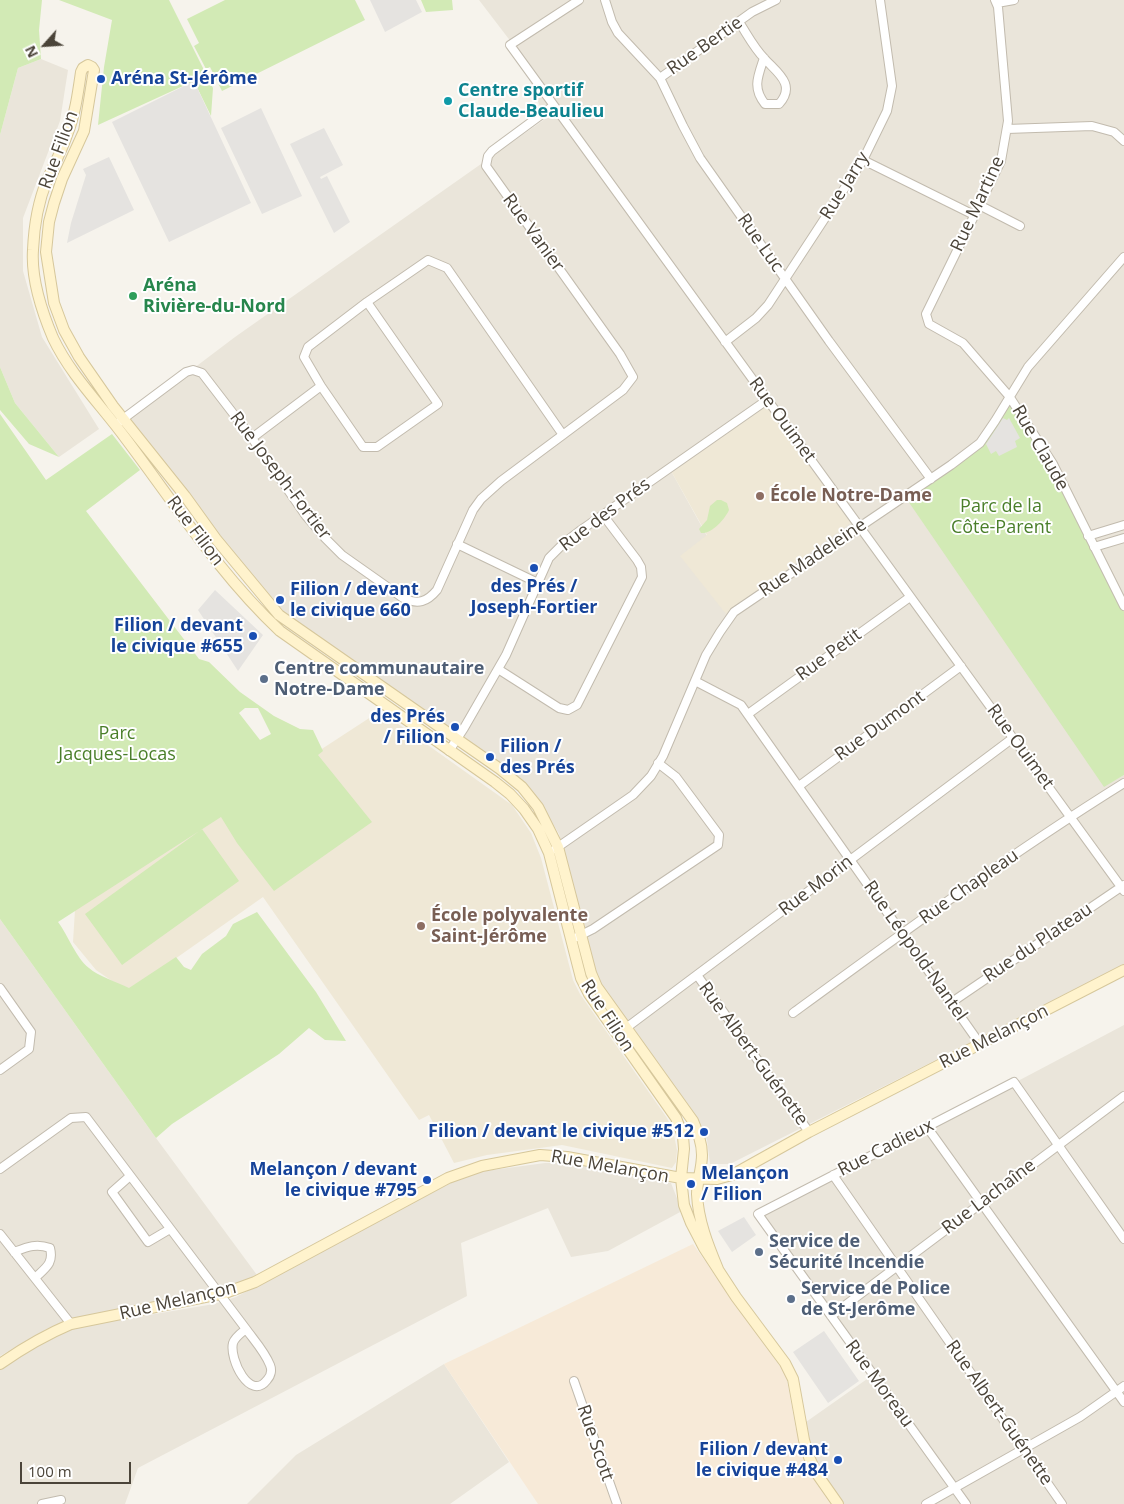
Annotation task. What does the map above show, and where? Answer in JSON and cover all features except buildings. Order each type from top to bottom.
[{"type":"street","name":"Rue Ouimet","points":[[579,0],[510,45],[1123,888]]},
{"type":"street","name":"Rue Luc","points":[[605,0],[612,22],[618,33],[660,78],[682,126],[700,158],[785,279],[931,479]]},
{"type":"street","name":"Rue Bertie","points":[[660,78],[752,12],[776,0]]},
{"type":"street","name":"Rue Jarry","points":[[725,342],[756,318],[768,305],[863,160],[887,111],[892,86],[880,0]]},
{"type":"street","points":[[996,2],[1014,0]]},
{"type":"street","name":"Rue Martine","points":[[926,314],[1001,160],[1008,122],[996,2]]},
{"type":"street","points":[[739,22],[764,58],[778,71],[785,83],[784,98],[779,104],[765,104],[759,96],[756,86],[764,58]]},
{"type":"street","name":"Rue Filion","points":[[718,1269],[707,1242],[701,1219],[697,1193],[702,1156],[700,1140],[693,1121],[622,1031],[585,986],[571,940],[553,850],[524,809],[510,794],[272,624],[241,591],[205,545],[120,422],[64,330],[54,303],[46,252],[49,222],[54,202],[62,179],[84,131],[94,70],[88,65],[81,72],[68,134],[47,181],[37,213],[33,259],[34,274],[43,310],[54,338],[69,366],[97,403],[120,422],[185,496],[216,539],[279,615],[500,768],[520,786],[538,807],[553,850],[581,934],[591,973],[597,987],[622,1031],[676,1118],[683,1136],[684,1149],[681,1178],[684,1205],[691,1223],[704,1248],[736,1297],[785,1363],[793,1379],[809,1457],[817,1474],[838,1504]]},
{"type":"street","name":"Rue Vanier","points":[[554,106],[492,151],[487,161],[487,169],[620,354],[633,376]]},
{"type":"street","points":[[1007,129],[1092,126],[1114,132],[1124,141]]},
{"type":"street","points":[[863,160],[974,215]]},
{"type":"street","points":[[979,204],[1020,226]]},
{"type":"street","name":"Rue Madeleine","points":[[553,850],[634,795],[651,776],[706,655],[734,612],[931,479],[980,443],[996,421],[1009,396],[1028,367],[1124,257]]},
{"type":"street","points":[[367,302],[438,404],[377,448],[363,447],[321,386],[304,357],[308,346],[367,302],[428,260],[448,268],[562,435]]},
{"type":"street","name":"Rue Claude","points":[[926,314],[929,324],[962,343],[1009,396],[1053,464],[1124,606]]},
{"type":"street","name":"Rue Joseph-Fortier","points":[[120,422],[186,372],[193,370],[202,373],[252,438],[306,516],[325,538],[342,555],[403,598],[420,602],[429,599],[437,590],[472,510],[481,499],[501,481],[623,390],[633,376]]},
{"type":"street","points":[[252,438],[321,386]]},
{"type":"street","name":"Rue des Prés","points":[[449,751],[458,739],[498,669],[549,558],[564,543],[768,400]]},
{"type":"street","points":[[498,669],[559,708],[568,710],[577,705],[642,576],[637,560],[603,515]]},
{"type":"street","points":[[1088,536],[1124,525]]},
{"type":"street","points":[[1094,547],[1124,538]]},
{"type":"street","points":[[457,544],[538,583]]},
{"type":"street","name":"Rue Petit","points":[[748,714],[910,597]]},
{"type":"street","points":[[272,624],[279,615]]},
{"type":"street","name":"Rue Dumont","points":[[799,786],[961,666]]},
{"type":"street","name":"Rue Léopold-Nantel","points":[[694,682],[741,705],[980,1044]]},
{"type":"street","name":"Rue Morin","points":[[622,1031],[1013,738]]},
{"type":"street","points":[[571,940],[592,929],[718,844],[719,835],[676,777],[658,764]]},
{"type":"street","name":"Rue Chapleau","points":[[793,1014],[903,933],[1070,817],[1124,783]]},
{"type":"street","points":[[510,794],[520,786]]},
{"type":"street","name":"Rue du Plateau","points":[[952,1002],[1123,888]]},
{"type":"street","name":"Rue Melançon","points":[[0,1364],[48,1333],[71,1324],[218,1295],[256,1282],[448,1178],[482,1166],[540,1155],[567,1156],[681,1178],[717,1180],[732,1174],[1124,970]]},
{"type":"street","name":"Rue Albert-Guénette","points":[[697,975],[810,1132]]},
{"type":"street","points":[[0,988],[31,1032],[29,1049],[0,1070]]},
{"type":"street","name":"Rue Cadieux","points":[[758,1214],[1014,1082],[1058,1145]]},
{"type":"street","name":"Rue Lachaîne","points":[[831,1316],[1124,1096]]},
{"type":"street","points":[[0,1169],[71,1118],[86,1117],[218,1295],[246,1329],[271,1367],[270,1376],[264,1384],[255,1386],[248,1384],[234,1360],[233,1344],[236,1336],[246,1329]]},
{"type":"street","points":[[927,1127],[1124,1402]]},
{"type":"street","points":[[1058,1145],[1124,1239]]},
{"type":"street","name":"Rue Albert-Guénette","points":[[833,1175],[1062,1504]]},
{"type":"street","points":[[130,1176],[112,1192],[148,1242],[170,1229]]},
{"type":"street","name":"Rue Moreau","points":[[758,1214],[966,1504]]},
{"type":"street","points":[[0,1234],[71,1324]]},
{"type":"street","points":[[14,1252],[28,1246],[41,1245],[50,1248],[52,1257],[47,1267],[35,1278]]},
{"type":"street","name":"Rue Scott","points":[[574,1382],[617,1504]]},
{"type":"street","points":[[926,1504],[1080,1417],[1124,1386]]},
{"type":"street","points":[[42,1504],[61,1500]]},
{"type":"shaded area","points":[[370,0],[416,0],[422,12],[385,32]]},
{"type":"shaded area","points":[[479,0],[1124,0],[1124,601],[1104,786],[1124,775],[1124,965],[730,1164],[710,1164],[707,1140],[693,1111],[602,985],[595,970],[559,834],[524,782],[266,600],[128,418],[235,337],[545,119],[518,51]],"holes":[[[671,471],[852,521],[707,536]]]},
{"type":"shaded area","points":[[41,59],[68,70],[60,121],[23,218],[23,271],[42,337],[99,429],[59,457],[15,403],[0,367],[0,135],[18,68]]},
{"type":"shaded area","points":[[194,81],[251,203],[169,242],[112,122]]},
{"type":"shaded area","points":[[261,108],[302,196],[262,214],[221,128]]},
{"type":"shaded area","points":[[324,128],[343,165],[320,177],[321,179],[327,176],[350,222],[334,233],[290,144]]},
{"type":"shaded area","points":[[109,157],[134,210],[67,243],[71,223],[86,175],[83,169]]},
{"type":"shaded area","name":"École Notre-Dame","points":[[770,403],[853,521],[726,614],[680,556],[707,535],[671,471]]},
{"type":"shaded area","points":[[1003,418],[1007,420],[1009,418],[1020,438],[1015,441],[1017,447],[999,456],[996,451],[991,454],[986,444]]},
{"type":"shaded area","points":[[215,590],[263,635],[238,671],[198,610]]},
{"type":"shaded area","name":"École polyvalente Saint-Jérôme","points":[[380,711],[512,805],[531,833],[541,858],[573,980],[580,994],[667,1118],[673,1130],[677,1150],[676,1162],[672,1168],[562,1145],[487,1155],[454,1163],[429,1115],[419,1120],[263,897],[128,992],[96,970],[73,942],[75,910]]},
{"type":"shaded area","points":[[0,919],[156,1138],[257,1275],[215,1293],[49,1328],[0,1356]]},
{"type":"shaded area","points":[[1124,1025],[1124,1504],[831,1504],[812,1477],[796,1429],[877,1372],[764,1215]]},
{"type":"shaded area","points":[[545,1163],[567,1163],[671,1183],[682,1211],[608,1251],[571,1257],[548,1208],[461,1243],[467,1296],[138,1468],[125,1504],[0,1504],[0,1369],[19,1356],[48,1338],[72,1328],[214,1304],[236,1297],[460,1178],[485,1171]]},
{"type":"shaded area","points":[[744,1217],[756,1235],[732,1252],[718,1231]]},
{"type":"shaded area","points":[[693,1244],[786,1375],[796,1429],[812,1477],[831,1504],[538,1504],[444,1364]]},
{"type":"shaded area","points":[[824,1331],[859,1381],[828,1403],[793,1352]]},
{"type":"shaded area","points":[[444,1364],[509,1462],[450,1504],[247,1504],[296,1455]]},
{"type":"green space","points":[[0,0],[42,0],[39,30],[41,59],[18,68],[0,135]]},
{"type":"green space","points":[[59,0],[169,0],[213,88],[211,116],[194,81],[98,125],[104,67],[112,20]]},
{"type":"green space","points":[[225,0],[355,0],[365,20],[222,91],[210,67],[206,69],[194,46],[199,43],[187,19]]},
{"type":"green space","points":[[421,0],[452,0],[453,10],[426,12]]},
{"type":"green space","points":[[0,367],[15,403],[59,457],[29,444],[0,410]]},
{"type":"green space","name":"Parc de la Côte-Parent","points":[[1009,397],[1086,528],[1124,601],[1124,775],[1104,787],[906,498],[982,445]]},
{"type":"green space","name":"Parc Jacques-Locas","points":[[0,414],[46,480],[112,434],[140,470],[86,511],[199,659],[209,662],[240,692],[274,716],[300,729],[313,730],[323,751],[318,755],[372,822],[274,891],[237,843],[221,817],[58,922],[84,964],[97,974],[129,988],[176,957],[184,967],[191,970],[202,954],[226,936],[233,924],[257,912],[316,992],[346,1041],[325,1040],[309,1028],[279,1054],[172,1124],[156,1138],[0,919]],"holes":[[[245,708],[258,708],[271,734],[260,740],[239,713]]]},
{"type":"green space","points":[[717,500],[727,503],[729,510],[714,529],[701,533],[699,529],[707,520],[710,506]]},
{"type":"green space","points":[[202,829],[239,881],[122,965],[85,914]]},
{"type":"place","name":"Aréna St-Jérôme","points":[[101,79]]},
{"type":"place","name":"Centre sportif Claude-Beaulieu","points":[[448,101]]},
{"type":"place","name":"Aréna Rivière-du-Nord","points":[[133,296]]},
{"type":"place","name":"École Notre-Dame","points":[[760,496]]},
{"type":"place","name":"des Prés / Joseph-Fortier","points":[[534,568]]},
{"type":"place","name":"Filion / devant le civique 660","points":[[280,600]]},
{"type":"place","name":"Filion / devant le civique #655","points":[[253,636]]},
{"type":"place","name":"Centre communautaire Notre-Dame","points":[[264,679]]},
{"type":"place","name":"des Prés / Filion","points":[[455,727]]},
{"type":"place","name":"Filion / des Prés","points":[[490,757]]},
{"type":"place","name":"École polyvalente Saint-Jérôme","points":[[421,926]]},
{"type":"place","name":"Filion / devant le civique #512","points":[[704,1132]]},
{"type":"place","name":"Melançon / devant le civique #795","points":[[427,1180]]},
{"type":"place","name":"Melançon / Filion","points":[[691,1184]]},
{"type":"place","name":"Service de Sécurité Incendie","points":[[759,1252]]},
{"type":"place","name":"Service de Police de St-Jerôme","points":[[791,1299]]},
{"type":"place","name":"Filion / devant le civique #484","points":[[838,1460]]}]
